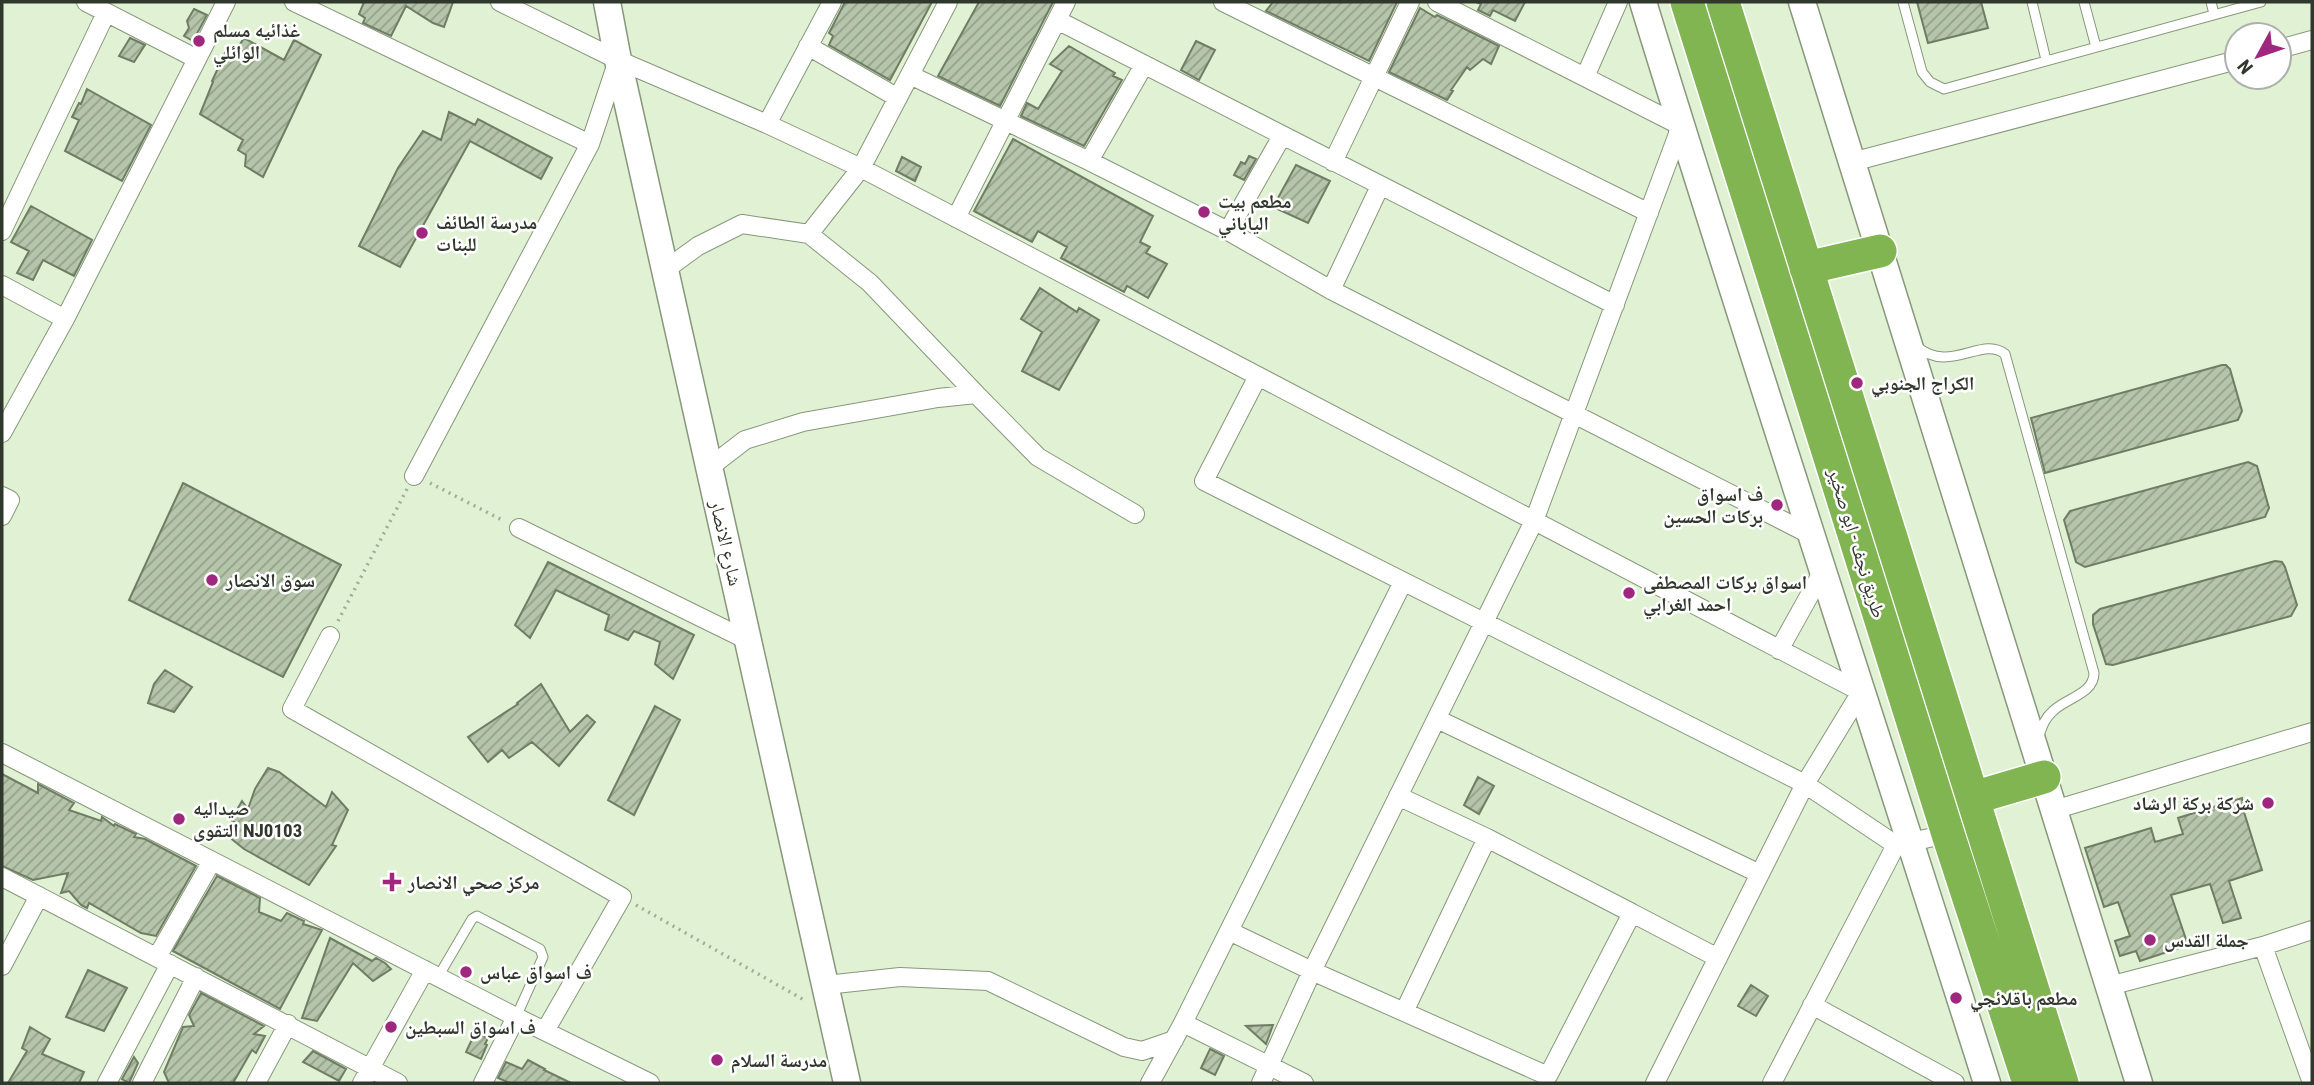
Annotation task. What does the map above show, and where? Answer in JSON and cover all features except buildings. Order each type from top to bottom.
[{"type":"highway","name":"طريق نجف - ابو صخير","points":[[1687,2],[1948,834],[2029,1083]]},
{"type":"highway","name":"طريق نجف - ابو صخير","points":[[1723,2],[2063,1083]]},
{"type":"highway","points":[[1806,268],[1880,251]]},
{"type":"highway","points":[[1973,798],[2039,762]]},
{"type":"main road","name":"شارع الانصار","points":[[607,2],[847,1083]]},
{"type":"main road","points":[[1643,2],[1861,692],[1903,844],[1987,1083]]},
{"type":"main road","points":[[1802,2],[2139,1083]]},
{"type":"street","points":[[86,2],[197,59]]},
{"type":"street","points":[[2,433],[9,402],[65,318],[226,2]]},
{"type":"street","points":[[294,2],[590,144]]},
{"type":"street","points":[[499,2],[618,60],[861,168],[1861,692],[1805,783],[1655,1083]]},
{"type":"street","points":[[767,124],[832,2]]},
{"type":"street","points":[[809,234],[861,168],[948,2]]},
{"type":"street","points":[[956,218],[1066,2]]},
{"type":"street","points":[[1223,2],[1649,212]]},
{"type":"street","points":[[1333,162],[1410,2]]},
{"type":"street","points":[[1261,1083],[1312,971],[1534,521],[1681,126],[1437,2]]},
{"type":"street","points":[[1585,77],[1618,2]]},
{"type":"street","points":[[2,231],[106,13]]},
{"type":"street","points":[[1057,20],[1615,305]]},
{"type":"street","points":[[2293,45],[2312,40]]},
{"type":"street","points":[[808,46],[898,97]]},
{"type":"street","points":[[414,475],[590,144],[618,60]]},
{"type":"street","points":[[1852,162],[2223,64]]},
{"type":"street","points":[[1089,161],[1144,65]]},
{"type":"street","points":[[910,75],[1228,231],[1331,289],[1811,535]]},
{"type":"street","points":[[1228,231],[1282,136]]},
{"type":"street","points":[[1331,289],[1380,186]]},
{"type":"street","points":[[665,270],[698,246],[742,224],[809,234],[870,283],[1038,457],[1135,514]]},
{"type":"street","points":[[2,285],[65,318]]},
{"type":"street","points":[[1258,376],[1204,481],[1805,783],[1903,844],[1948,834]]},
{"type":"street","points":[[709,467],[745,440],[803,422],[938,398],[976,394]]},
{"type":"street","points":[[2,496],[10,500],[2,516]]},
{"type":"street","points":[[519,528],[749,641]]},
{"type":"street","points":[[1779,650],[1823,571]]},
{"type":"street","points":[[1150,1083],[1183,1023],[1403,582]]},
{"type":"street","points":[[330,636],[292,709],[622,897],[545,1031]]},
{"type":"street","points":[[1437,719],[1760,874]]},
{"type":"street","points":[[2054,810],[2312,732]]},
{"type":"street","points":[[2,752],[516,1017],[650,1083]]},
{"type":"street","points":[[1398,796],[1487,838],[1718,958]]},
{"type":"street","points":[[1404,1012],[1487,838]]},
{"type":"street","points":[[1772,1083],[1812,1005],[1903,844]]},
{"type":"street","points":[[107,1083],[212,860]]},
{"type":"street","points":[[2,877],[288,1024],[366,1076],[398,1083]]},
{"type":"street","points":[[2,966],[39,896]]},
{"type":"street","points":[[1229,931],[1556,1080],[1632,913]]},
{"type":"street","points":[[2109,986],[2263,946],[2312,930]]},
{"type":"street","points":[[2263,946],[2312,1083]]},
{"type":"street","points":[[366,1076],[432,974]]},
{"type":"street","points":[[826,985],[900,976],[988,981],[1124,1047],[1142,1051],[1174,1040]]},
{"type":"street","points":[[142,1083],[196,977]]},
{"type":"street","points":[[1812,1005],[1955,1083]]},
{"type":"street","points":[[483,1083],[516,1017]]},
{"type":"street","points":[[1183,1023],[1304,1083]]},
{"type":"street","points":[[256,1083],[288,1024]]},
{"type":"lane","points":[[1903,2],[1922,72],[1930,82],[1944,89],[2261,2]]},
{"type":"lane","points":[[2032,2],[2046,60]]},
{"type":"lane","points":[[2084,2],[2096,47]]},
{"type":"lane","points":[[2211,2],[2214,14]]},
{"type":"lane","points":[[1906,335],[1925,353],[1941,359],[1993,349],[2005,354],[2094,673],[2089,687],[2061,704],[2050,713],[2043,724],[2039,762]]},
{"type":"lane","points":[[432,974],[472,919],[477,916],[540,949],[543,957],[516,1017]]},
{"type":"path","points":[[330,636],[414,475],[519,528]]},
{"type":"path","points":[[622,897],[833,1016]]},
{"type":"place","name":"غذائيه مسلم الوائلي","points":[[199,41]]},
{"type":"place","name":"مطعم بيت الياباني","points":[[1204,212]]},
{"type":"place","name":"مدرسة الطائف للبنات","points":[[422,233]]},
{"type":"place","name":"الكراج الجنوبي","points":[[1857,383]]},
{"type":"place","name":"ف اسواق بركات الحسين","points":[[1777,505]]},
{"type":"place","name":"سوق الانصار","points":[[212,580]]},
{"type":"place","name":"اسواق بركات المصطفى احمد الغرابي","points":[[1629,593]]},
{"type":"place","name":"شركة بركة الرشاد","points":[[2268,803]]},
{"type":"place","name":"صيداليه التقوى NJ0103","points":[[179,819]]},
{"type":"place","name":"مركز صحي الانصار","points":[[392,882]]},
{"type":"place","name":"جملة القدس","points":[[2150,940]]},
{"type":"place","name":"ف اسواق عباس","points":[[466,972]]},
{"type":"place","name":"مطعم باقلائجي","points":[[1956,998]]},
{"type":"place","name":"ف اسواق السبطين","points":[[391,1027]]},
{"type":"place","name":"مدرسة السلام","points":[[717,1060]]}]
